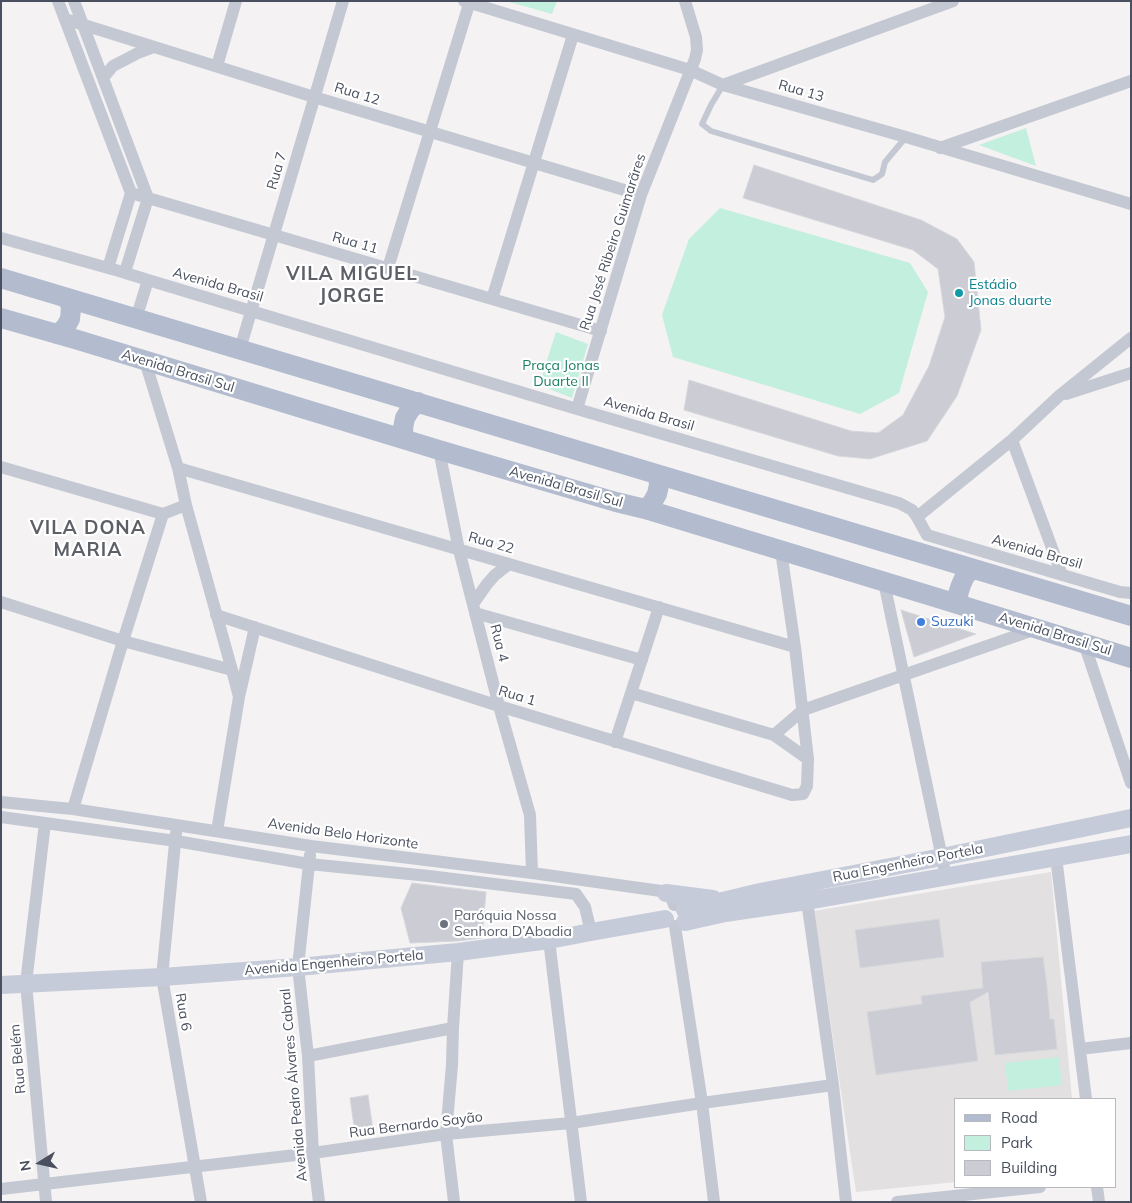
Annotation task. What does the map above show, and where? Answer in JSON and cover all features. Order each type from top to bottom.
[{"type":"main road","points":[[1,278],[679,482],[923,544],[953,563],[1131,616]]},
{"type":"main road","points":[[58,334],[65,328],[70,318],[71,308],[68,298]]},
{"type":"main road","points":[[78,340],[79,320],[91,305]]},
{"type":"main road","name":"Avenida Brasil Sul","points":[[1,318],[439,450],[645,509],[1131,658]]},
{"type":"main road","points":[[384,433],[395,422],[398,414],[397,398]]},
{"type":"main road","points":[[404,439],[403,428],[405,418],[418,402]]},
{"type":"main road","points":[[645,509],[652,503],[657,494],[659,485],[658,475]]},
{"type":"main road","points":[[668,516],[666,506],[668,497],[672,488],[679,482]]},
{"type":"main road","points":[[953,563],[952,583],[947,591],[950,601],[958,594],[965,576],[972,569]]},
{"type":"street","points":[[58,1],[130,193],[108,268]]},
{"type":"street","points":[[74,1],[148,198],[124,272]]},
{"type":"street","points":[[217,66],[236,1]]},
{"type":"street","name":"Rua 7","points":[[240,349],[343,1]]},
{"type":"street","name":"Rua José Ribeiro Guimarãres","points":[[577,409],[642,195],[697,50],[696,37],[685,1]]},
{"type":"street","points":[[723,85],[953,1]]},
{"type":"street","points":[[388,268],[468,2]]},
{"type":"street","name":"Rua 13","points":[[468,2],[690,70],[723,85],[1131,204]]},
{"type":"street","name":"Rua 12","points":[[65,19],[314,97],[642,195]]},
{"type":"street","points":[[492,298],[574,35]]},
{"type":"street","points":[[103,78],[113,66],[154,47]]},
{"type":"street","points":[[940,148],[1131,82]]},
{"type":"street","name":"Rua 11","points":[[130,193],[601,330]]},
{"type":"street","name":"Avenida Brasil","points":[[1,238],[124,272],[577,409],[899,503],[912,510],[917,517],[923,544],[1062,575],[1120,592],[1131,593]]},
{"type":"street","points":[[136,318],[148,280]]},
{"type":"street","points":[[917,517],[1012,440],[1059,396],[1131,338]]},
{"type":"street","points":[[145,361],[178,468],[186,505],[239,697]]},
{"type":"street","points":[[1059,396],[1131,373]]},
{"type":"street","points":[[1012,440],[1062,575]]},
{"type":"street","name":"Rua 4","points":[[439,450],[459,550],[530,815],[532,873]]},
{"type":"street","points":[[1,467],[163,514],[186,505]]},
{"type":"street","name":"Rua 22","points":[[178,468],[795,647]]},
{"type":"street","points":[[73,809],[163,514]]},
{"type":"street","points":[[781,551],[795,647],[808,759]]},
{"type":"street","points":[[509,564],[487,584],[474,609],[642,660]]},
{"type":"street","points":[[884,582],[946,877]]},
{"type":"street","points":[[1,602],[123,640],[232,670]]},
{"type":"street","points":[[615,742],[658,608]]},
{"type":"street","name":"Rua 1","points":[[216,615],[615,742],[792,795],[802,794],[807,786],[808,759]]},
{"type":"street","points":[[217,830],[239,697],[255,627]]},
{"type":"street","points":[[774,735],[803,710],[1037,629]]},
{"type":"street","points":[[1084,643],[1131,783]]},
{"type":"street","points":[[631,693],[774,735],[808,759]]},
{"type":"street","name":"Avenida Belo Horizonte","points":[[1,802],[73,809],[311,846],[532,873],[661,892],[675,913]]},
{"type":"street","points":[[1,817],[176,841],[308,864],[429,876],[576,894],[585,907],[591,932]]},
{"type":"street","name":"Rua Engenheiro Portela","points":[[675,913],[723,900],[1131,818]]},
{"type":"street","name":"Rua Belém","points":[[45,824],[26,984],[46,1202]]},
{"type":"street","name":"Rua 6","points":[[177,825],[162,977],[201,1202]]},
{"type":"street","name":"Rua Engenheiro Portela","points":[[675,913],[725,913],[807,901],[1131,844]]},
{"type":"street","name":"Avenida Pedro Álvares Cabral","points":[[311,846],[298,967],[308,1056],[313,1153],[319,1202]]},
{"type":"street","points":[[1056,857],[1086,1098]]},
{"type":"street","points":[[714,1202],[675,913],[723,900]]},
{"type":"street","points":[[807,901],[833,1085],[846,1202]]},
{"type":"street","name":"Avenida Engenheiro Portela","points":[[1,985],[162,977],[458,952],[549,940],[675,913]]},
{"type":"street","points":[[549,940],[581,1202]]},
{"type":"street","points":[[454,1202],[446,1134],[452,1066],[458,952]]},
{"type":"street","points":[[308,1056],[453,1028]]},
{"type":"street","points":[[1080,1049],[1131,1043]]},
{"type":"street","name":"Rua Bernardo Sayão","points":[[1,1189],[313,1153],[446,1134],[571,1124],[833,1085]]},
{"type":"street","points":[[897,1202],[962,1198],[1033,1188]]},
{"type":"street","points":[[1097,1188],[1099,1202]]},
{"type":"lane","points":[[723,85],[702,124],[711,131],[873,180],[882,174],[885,162],[906,137]]},
{"type":"shaded area","points":[[1051,872],[1072,1098],[954,1098],[954,1182],[856,1192],[814,911]],"holes":[[[855,930],[943,957],[860,968]],[[1043,957],[1050,1019],[1054,1020],[1056,1049],[995,1055],[987,992],[984,994],[981,962]],[[969,990],[978,1061],[931,1067],[921,996]],[[867,1012],[921,1069],[876,1075]]]},
{"type":"green space","points":[[506,1],[557,1],[552,14]]},
{"type":"green space","points":[[1026,128],[1036,166],[979,145]]},
{"type":"green space","points":[[720,208],[910,263],[928,292],[899,393],[860,414],[673,357],[662,315],[689,239]]},
{"type":"green space","name":"Praça Jonas Duarte II","points":[[556,332],[588,344],[572,398],[539,385]]},
{"type":"green space","points":[[1059,1057],[1062,1085],[1008,1091],[1005,1063]]},
{"type":"building","name":"Estádio Jonas duarte","points":[[754,165],[921,220],[957,239],[974,262],[981,330],[957,396],[927,441],[870,459],[838,456],[684,410],[689,380],[851,431],[878,433],[903,415],[929,366],[945,317],[938,269],[913,250],[743,198]]},
{"type":"building","name":"Suzuki","points":[[901,610],[976,634],[914,657]]},
{"type":"building","name":"Paróquia Nossa Senhora D’Abadia","points":[[412,883],[486,892],[482,938],[410,943],[401,908]]},
{"type":"building","points":[[939,919],[944,957],[860,968],[855,930]]},
{"type":"building","points":[[1043,957],[1050,1019],[1054,1019],[1057,1049],[995,1055],[988,992],[970,1002],[978,1061],[876,1075],[867,1012],[922,1004],[921,996],[983,988],[981,962]]},
{"type":"building","points":[[368,1095],[373,1130],[355,1133],[350,1098]]},
{"type":"place","name":"Estádio Jonas duarte","points":[[959,293]]},
{"type":"place","name":"Suzuki","points":[[921,622]]},
{"type":"place","name":"Paróquia Nossa Senhora D’Abadia","points":[[444,924]]},
{"type":"district","name":"VILA MIGUEL JORGE","points":[[352,285]]},
{"type":"district","name":"VILA DONA MARIA","points":[[88,539]]}]
